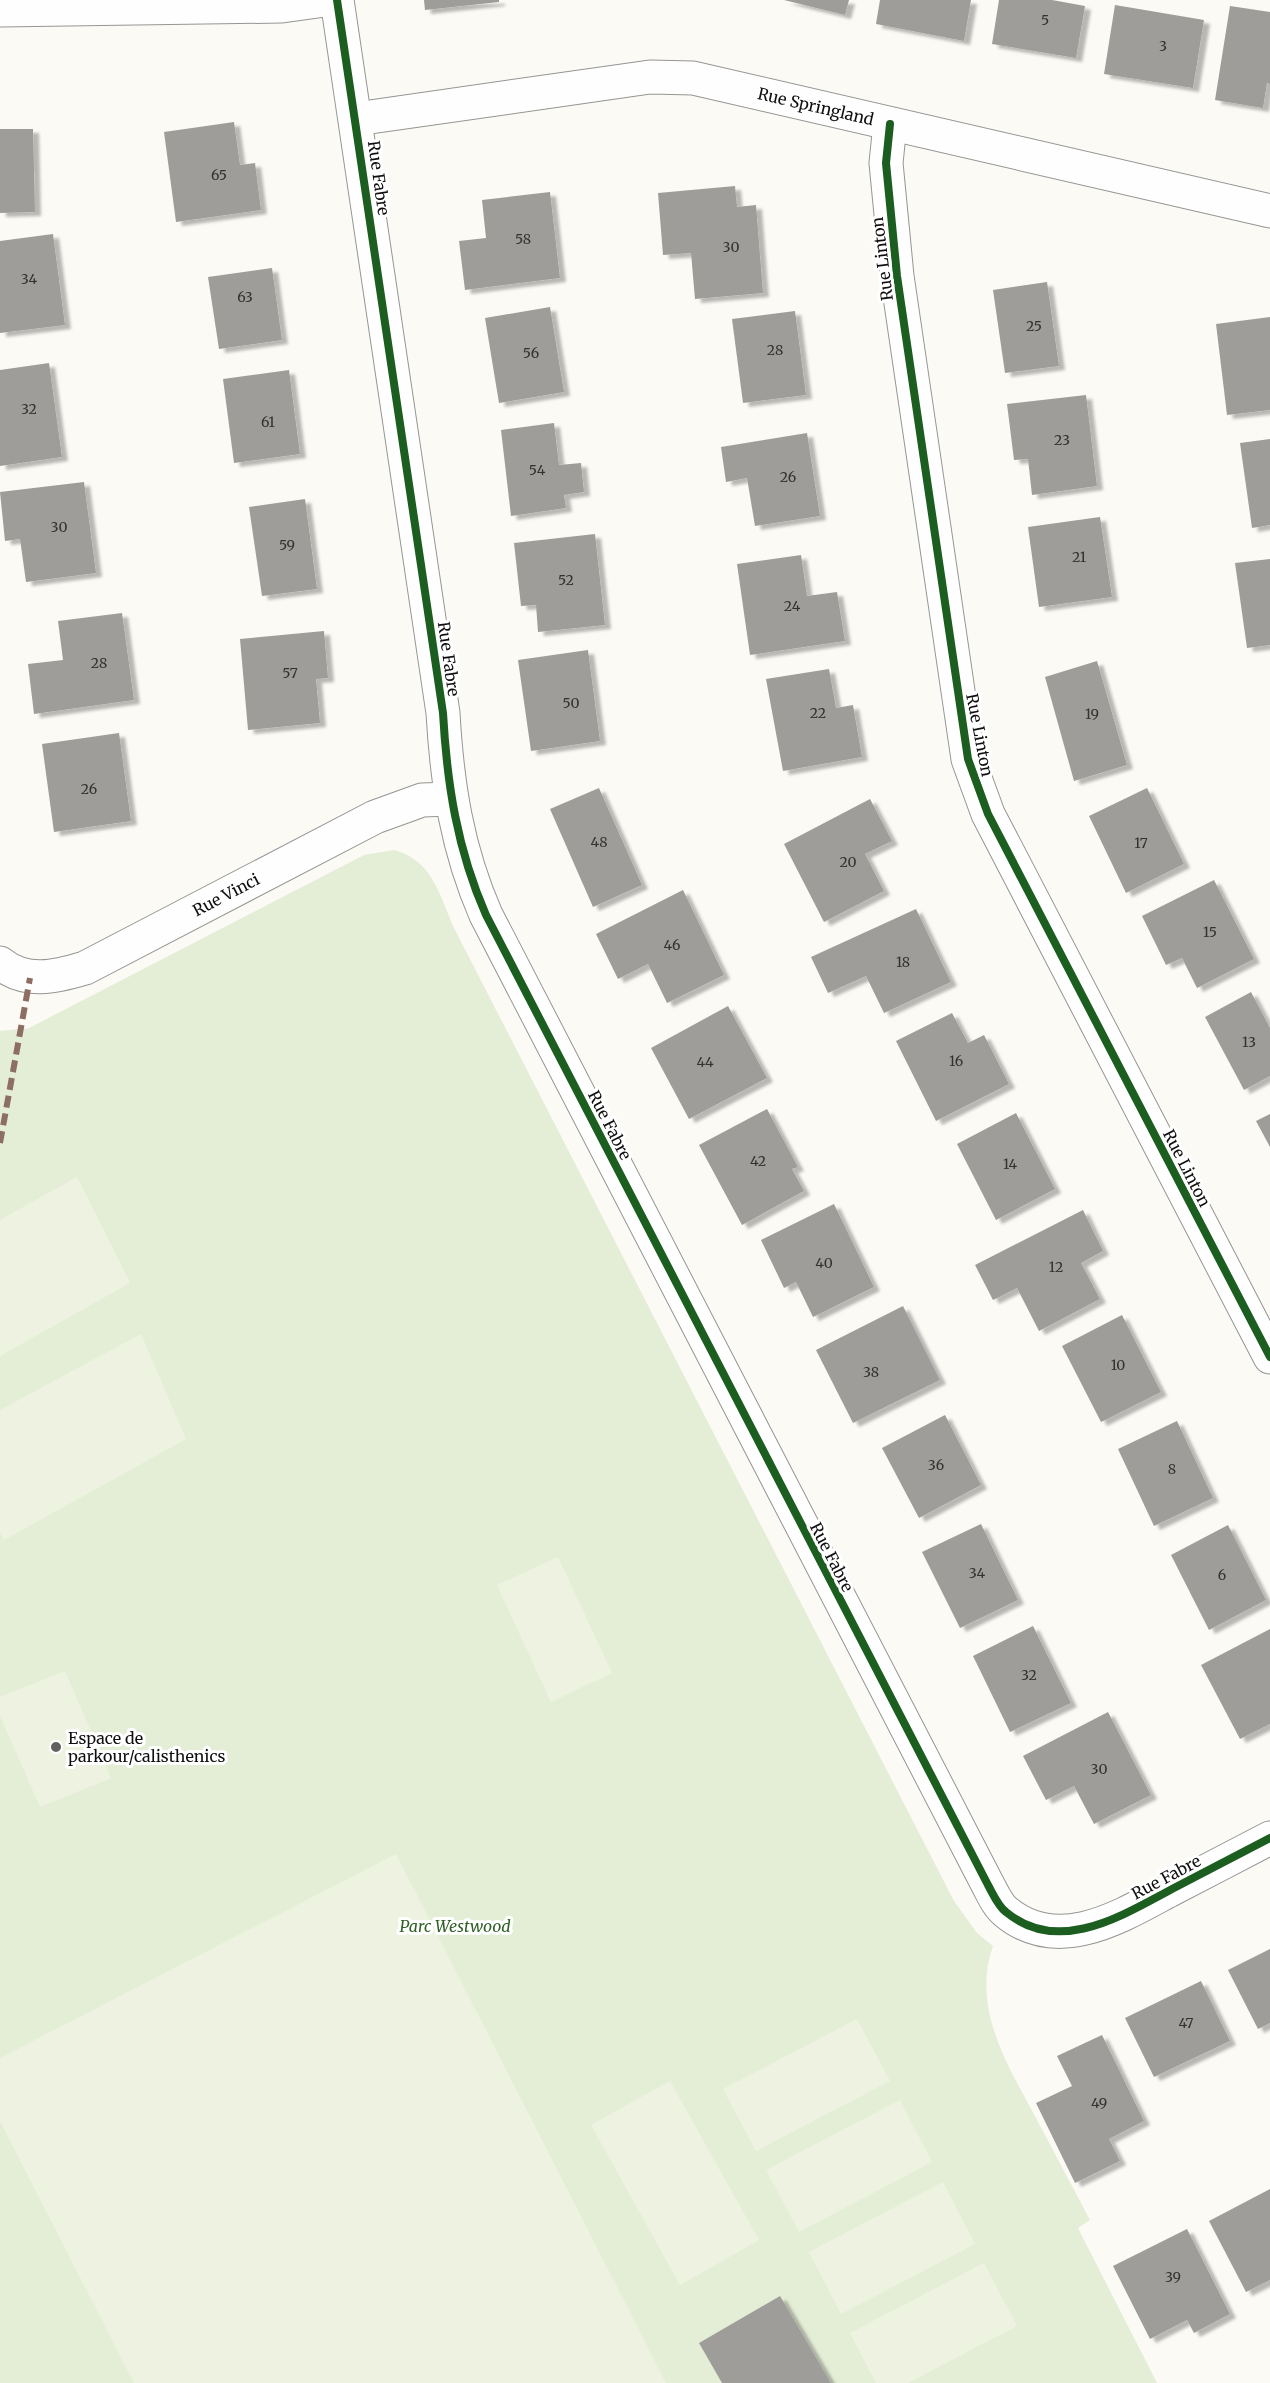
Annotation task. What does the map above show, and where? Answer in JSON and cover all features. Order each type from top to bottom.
[{"type":"street","points":[[0,10],[282,6],[325,0]]},
{"type":"street","name":"Rue Fabre","points":[[338,0],[443,713],[451,799],[462,853],[486,915],[891,1702],[988,1886],[1005,1911],[1033,1926],[1050,1931],[1088,1929],[1122,1916],[1270,1838]]},
{"type":"street","name":"Rue Springland","points":[[356,119],[672,76],[724,85],[1270,211]]},
{"type":"street","name":"Rue Linton","points":[[890,124],[886,163],[897,276],[968,759],[988,814],[1270,1357]]},
{"type":"street","name":"Rue Vinci","points":[[0,963],[15,974],[30,978],[65,974],[85,968],[375,817],[422,800],[451,799]]},
{"type":"green space","name":"Parc Westwood","points":[[394,850],[418,862],[433,880],[454,928],[954,1901],[977,1933],[993,1946],[987,1969],[986,1992],[996,2036],[1014,2078],[1090,2220],[1078,2228],[1157,2383],[0,2383],[0,1031],[29,1028],[364,855]]},
{"type":"green space","points":[[77,1177],[130,1283],[0,1356],[0,1220]]},
{"type":"green space","points":[[141,1334],[186,1439],[4,1540],[0,1533],[0,1410]]},
{"type":"green space","points":[[558,1557],[612,1673],[551,1702],[497,1585]]},
{"type":"green space","name":"Espace de parkour/calisthenics","points":[[65,1671],[111,1778],[40,1807],[0,1716],[0,1697]]},
{"type":"green space","points":[[396,1854],[666,2383],[134,2383],[0,2121],[0,2058]]},
{"type":"green space","points":[[857,2019],[890,2081],[756,2151],[723,2089]]},
{"type":"green space","points":[[670,2081],[759,2240],[680,2285],[591,2125]]},
{"type":"green space","points":[[900,2100],[932,2162],[799,2232],[766,2170]]},
{"type":"green space","points":[[943,2182],[975,2244],[841,2314],[809,2252]]},
{"type":"green space","points":[[984,2263],[1017,2326],[908,2383],[876,2383],[850,2333]]},
{"type":"building","points":[[424,0],[499,0],[499,2],[425,10]]},
{"type":"building","points":[[784,0],[849,0],[845,15]]},
{"type":"building","points":[[880,0],[971,0],[964,41],[876,24]]},
{"type":"building","points":[[999,0],[1052,0],[1085,6],[1076,58],[992,44]]},
{"type":"building","points":[[1115,5],[1204,20],[1193,88],[1104,74]]},
{"type":"building","points":[[1230,6],[1270,12],[1270,84],[1267,83],[1263,108],[1215,100]]},
{"type":"building","points":[[234,122],[240,165],[255,163],[261,210],[176,222],[164,132]]},
{"type":"building","points":[[0,129],[33,129],[35,212],[0,213]]},
{"type":"building","points":[[735,186],[737,207],[756,205],[763,293],[695,299],[691,253],[663,255],[658,193]]},
{"type":"building","points":[[550,192],[560,278],[465,290],[459,241],[486,238],[482,200]]},
{"type":"building","points":[[53,234],[65,325],[0,333],[0,241]]},
{"type":"building","points":[[272,268],[282,340],[219,349],[208,277]]},
{"type":"building","points":[[1047,282],[1059,366],[1005,373],[993,290]]},
{"type":"building","points":[[550,307],[564,392],[499,403],[485,318]]},
{"type":"building","points":[[795,311],[806,395],[743,403],[732,319]]},
{"type":"building","points":[[1270,317],[1270,410],[1227,415],[1216,324]]},
{"type":"building","points":[[49,363],[62,457],[0,466],[0,370]]},
{"type":"building","points":[[289,370],[300,454],[234,463],[223,379]]},
{"type":"building","points":[[1086,395],[1097,486],[1032,495],[1028,459],[1014,460],[1007,404]]},
{"type":"building","points":[[554,423],[559,465],[581,463],[584,492],[564,495],[566,508],[511,516],[501,430]]},
{"type":"building","points":[[807,433],[820,516],[755,526],[747,478],[726,482],[721,447]]},
{"type":"building","points":[[1270,439],[1270,525],[1252,528],[1240,443]]},
{"type":"building","points":[[84,482],[96,573],[26,582],[20,539],[5,541],[0,492]]},
{"type":"building","points":[[305,499],[317,589],[262,596],[249,507]]},
{"type":"building","points":[[1100,517],[1112,597],[1039,607],[1028,527]]},
{"type":"building","points":[[595,534],[605,625],[538,632],[536,605],[521,606],[514,543]]},
{"type":"building","points":[[801,555],[807,596],[837,592],[845,641],[750,655],[737,564]]},
{"type":"building","points":[[1270,559],[1270,645],[1247,648],[1235,563]]},
{"type":"building","points":[[122,613],[134,700],[34,714],[28,664],[63,660],[58,621]]},
{"type":"building","points":[[324,631],[328,678],[316,679],[320,723],[248,730],[240,639]]},
{"type":"building","points":[[588,650],[600,741],[531,751],[518,660]]},
{"type":"building","points":[[1097,661],[1127,765],[1074,781],[1045,677]]},
{"type":"building","points":[[829,669],[836,708],[853,705],[862,757],[783,771],[766,679]]},
{"type":"building","points":[[119,733],[131,821],[54,832],[42,744]]},
{"type":"building","points":[[599,788],[642,885],[593,907],[550,809]]},
{"type":"building","points":[[1147,788],[1184,864],[1126,893],[1089,816]]},
{"type":"building","points":[[870,799],[892,841],[865,854],[884,891],[824,922],[784,844]]},
{"type":"building","points":[[1214,880],[1254,959],[1197,988],[1182,958],[1166,965],[1142,916]]},
{"type":"building","points":[[683,890],[724,975],[667,1003],[648,964],[618,979],[596,934]]},
{"type":"building","points":[[916,909],[951,982],[884,1013],[866,976],[828,993],[811,957]]},
{"type":"building","points":[[1251,992],[1270,1028],[1270,1076],[1244,1090],[1205,1017]]},
{"type":"building","points":[[728,1006],[767,1078],[689,1119],[651,1048]]},
{"type":"building","points":[[952,1013],[968,1043],[984,1035],[1009,1084],[936,1121],[896,1041]]},
{"type":"building","points":[[767,1109],[798,1167],[792,1169],[804,1191],[742,1225],[699,1145]]},
{"type":"building","points":[[1016,1113],[1055,1189],[996,1220],[957,1144]]},
{"type":"building","points":[[1270,1114],[1270,1147],[1256,1121]]},
{"type":"building","points":[[834,1204],[874,1287],[813,1317],[796,1282],[784,1288],[761,1240]]},
{"type":"building","points":[[1083,1210],[1103,1251],[1081,1263],[1100,1299],[1039,1331],[1017,1288],[993,1300],[975,1265]]},
{"type":"building","points":[[903,1306],[940,1380],[853,1423],[816,1350]]},
{"type":"building","points":[[1122,1315],[1161,1392],[1101,1422],[1062,1346]]},
{"type":"building","points":[[945,1415],[981,1485],[919,1518],[882,1448]]},
{"type":"building","points":[[1177,1421],[1213,1498],[1154,1526],[1118,1449]]},
{"type":"building","points":[[981,1524],[1018,1600],[960,1628],[922,1552]]},
{"type":"building","points":[[1228,1525],[1266,1600],[1209,1630],[1171,1555]]},
{"type":"building","points":[[1033,1626],[1071,1703],[1010,1732],[973,1656]]},
{"type":"building","points":[[1270,1629],[1270,1724],[1240,1739],[1201,1665]]},
{"type":"building","points":[[1108,1712],[1151,1795],[1094,1824],[1074,1786],[1046,1800],[1023,1756]]},
{"type":"building","points":[[1270,1949],[1270,2023],[1258,2029],[1228,1970]]},
{"type":"building","points":[[1201,1981],[1230,2041],[1154,2077],[1125,2018]]},
{"type":"building","points":[[1102,2035],[1144,2121],[1109,2139],[1120,2161],[1075,2183],[1036,2103],[1072,2086],[1057,2056]]},
{"type":"building","points":[[1270,2189],[1270,2280],[1246,2292],[1209,2221]]},
{"type":"building","points":[[1187,2229],[1230,2314],[1194,2333],[1187,2320],[1150,2339],[1113,2266]]},
{"type":"building","points":[[780,2296],[831,2383],[722,2383],[699,2343]]},
{"type":"marked path","points":[[0,1143],[30,978]]},
{"type":"cycle path","points":[[337,0],[443,713],[447,765],[455,816],[468,866],[486,915],[1001,1907],[1026,1925],[1047,1931],[1069,1931],[1090,1927],[1133,1910],[1270,1838]]},
{"type":"cycle path","points":[[890,124],[886,163],[897,276],[968,759],[988,814],[1270,1357]]},
{"type":"place","name":"Espace de parkour/calisthenics","points":[[56,1747]]}]
